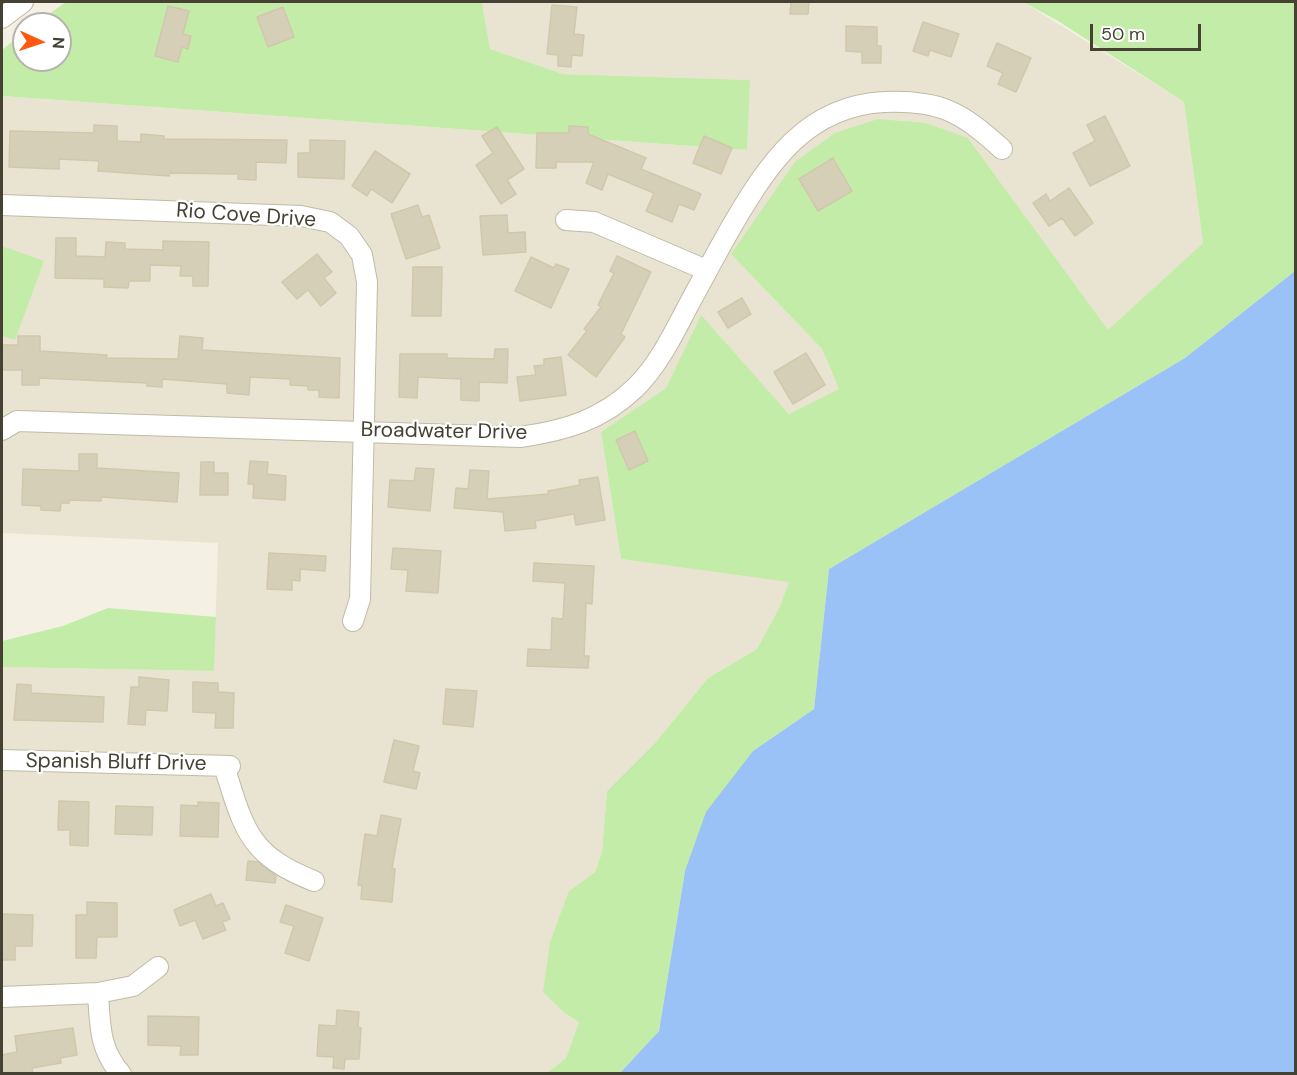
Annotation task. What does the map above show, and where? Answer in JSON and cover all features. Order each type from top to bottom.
[{"type":"street","points":[[2,18],[23,2]]},
{"type":"street","name":"Broadwater Drive","points":[[2,430],[17,421],[520,437],[553,433],[584,423],[615,405],[637,387],[676,329],[706,270],[764,171],[786,147],[821,119],[861,103],[919,102],[949,110],[969,120],[1002,149]]},
{"type":"street","name":"Rio Cove Drive","points":[[2,205],[301,216],[330,222],[349,236],[362,255],[366,282],[365,431],[360,599],[353,621]]},
{"type":"street","points":[[566,220],[594,222],[706,270]]},
{"type":"street","name":"Spanish Bluff Drive","points":[[2,760],[227,766],[241,823],[260,851],[296,874],[314,881]]},
{"type":"street","points":[[2,997],[98,993],[133,986],[158,967]]},
{"type":"street","points":[[98,993],[102,1045],[109,1060],[120,1074]]},
{"type":"shaded area","points":[[482,2],[1023,2],[1184,102],[1203,243],[1108,331],[968,138],[731,254],[822,349],[839,389],[789,414],[701,316],[666,388],[601,432],[621,559],[790,581],[780,606],[757,649],[708,678],[656,742],[607,791],[602,852],[595,872],[569,891],[566,1015],[579,1022],[566,1058],[547,1073],[2,1073],[2,667],[214,671],[218,543],[2,533],[2,96],[746,150],[750,80],[563,74],[490,49]]},
{"type":"green space","points":[[66,2],[482,2],[490,49],[563,74],[750,80],[747,150],[2,96],[2,50],[12,42],[12,72],[72,72],[72,12],[52,12]]},
{"type":"green space","points":[[1023,2],[1295,2],[1295,271],[1185,358],[829,569],[814,709],[753,751],[685,871],[659,1031],[620,1073],[547,1073],[566,1058],[579,1022],[567,1015],[543,992],[550,942],[569,891],[595,872],[602,852],[607,791],[656,742],[708,678],[757,649],[780,606],[789,582],[621,559],[601,432],[666,388],[701,315],[789,414],[839,389],[822,349],[731,254],[795,162],[835,133],[878,119],[925,123],[968,138],[1108,330],[1203,243],[1184,102],[1058,21]]},
{"type":"green space","points":[[2,246],[44,261],[15,340],[2,336]]},
{"type":"green space","points":[[108,608],[216,617],[214,671],[2,667],[2,641],[63,626]]},
{"type":"water","points":[[1295,271],[1295,1073],[620,1073],[659,1031],[685,871],[706,812],[753,751],[814,709],[829,569],[1185,358]]},
{"type":"building","points":[[791,2],[809,2],[808,14],[790,14]]},
{"type":"building","points":[[552,5],[577,7],[574,34],[584,35],[582,56],[572,55],[571,67],[558,66],[558,55],[547,54]]},
{"type":"building","points":[[168,6],[189,11],[183,34],[191,36],[188,49],[182,47],[178,62],[155,56]]},
{"type":"building","points":[[283,7],[294,37],[268,47],[257,17]]},
{"type":"building","points":[[923,22],[959,34],[951,57],[930,50],[928,56],[913,51]]},
{"type":"building","points":[[846,26],[877,27],[877,46],[881,46],[881,63],[862,63],[862,52],[846,51]]},
{"type":"building","points":[[997,43],[1031,58],[1016,92],[998,84],[1003,73],[987,66]]},
{"type":"building","points":[[1105,116],[1130,166],[1090,186],[1073,153],[1095,141],[1087,125]]},
{"type":"building","points":[[94,125],[117,126],[117,141],[141,142],[141,134],[164,136],[164,139],[287,140],[286,163],[256,162],[256,180],[238,179],[238,174],[170,173],[169,176],[98,171],[99,161],[59,159],[59,169],[9,167],[10,131],[94,133]]},
{"type":"building","points":[[569,126],[588,127],[588,134],[646,158],[641,169],[701,194],[694,210],[679,204],[672,222],[646,211],[654,193],[608,174],[602,190],[586,183],[594,162],[556,162],[556,168],[536,168],[537,133],[569,133]]},
{"type":"building","points":[[497,127],[524,169],[507,180],[516,194],[501,204],[476,165],[493,153],[482,136]]},
{"type":"building","points":[[704,136],[732,148],[721,174],[693,163]]},
{"type":"building","points":[[310,140],[345,141],[344,179],[298,177],[298,153],[310,153]]},
{"type":"building","points":[[375,151],[410,174],[392,203],[371,189],[367,196],[352,186]]},
{"type":"building","points":[[833,158],[852,191],[818,211],[799,179]]},
{"type":"building","points":[[1069,188],[1093,223],[1075,236],[1062,218],[1049,226],[1033,203],[1046,194],[1050,201]]},
{"type":"building","points":[[418,205],[422,217],[429,215],[440,248],[406,259],[391,214]]},
{"type":"building","points":[[507,215],[508,233],[525,232],[526,252],[483,255],[480,216]]},
{"type":"building","points":[[56,238],[76,238],[76,256],[105,257],[106,242],[125,243],[125,249],[163,250],[163,241],[209,242],[208,286],[193,286],[193,276],[180,276],[181,266],[150,265],[150,281],[129,281],[128,288],[104,287],[104,279],[55,278]]},
{"type":"building","points":[[317,254],[332,272],[324,278],[336,293],[321,306],[308,290],[297,299],[282,282]]},
{"type":"building","points":[[617,256],[651,272],[621,334],[625,337],[596,377],[568,355],[587,331],[584,329],[601,307],[598,305],[614,273],[610,271]]},
{"type":"building","points":[[531,257],[554,268],[556,264],[569,269],[551,308],[515,291]]},
{"type":"building","points":[[413,267],[442,267],[441,316],[412,316]]},
{"type":"building","points":[[742,298],[751,314],[728,328],[718,312]]},
{"type":"building","points":[[18,336],[40,336],[40,351],[107,355],[106,358],[178,359],[180,336],[203,338],[202,350],[340,358],[339,398],[319,397],[319,390],[308,390],[308,386],[290,385],[290,379],[250,377],[249,395],[227,393],[227,384],[162,379],[162,387],[147,386],[147,383],[39,378],[39,385],[22,385],[22,370],[2,370],[2,345],[18,345]]},
{"type":"building","points":[[495,349],[508,349],[507,383],[479,382],[479,401],[461,400],[461,379],[418,377],[417,398],[399,397],[400,354],[447,354],[447,358],[494,359]]},
{"type":"building","points":[[806,353],[825,385],[793,404],[774,372]]},
{"type":"building","points":[[561,357],[566,395],[520,401],[517,377],[536,375],[534,366],[544,365],[544,359]]},
{"type":"building","points":[[635,431],[648,461],[629,470],[616,440]]},
{"type":"building","points":[[79,454],[97,454],[97,468],[179,473],[177,502],[101,497],[101,501],[69,500],[69,503],[61,503],[60,511],[41,510],[41,506],[22,505],[23,469],[79,471]]},
{"type":"building","points":[[250,461],[268,462],[267,474],[286,476],[285,500],[253,498],[254,484],[248,484]]},
{"type":"building","points":[[201,462],[214,462],[214,473],[228,473],[228,495],[200,495]]},
{"type":"building","points":[[416,468],[434,469],[430,511],[388,507],[390,480],[414,481]]},
{"type":"building","points":[[470,470],[489,471],[487,499],[549,494],[548,491],[580,485],[579,480],[598,477],[605,520],[576,525],[574,514],[535,521],[536,528],[505,531],[503,512],[454,508],[456,488],[468,489]]},
{"type":"building","points":[[393,548],[441,551],[438,593],[406,591],[408,570],[391,569]]},
{"type":"building","points":[[269,553],[326,556],[325,571],[300,569],[300,581],[292,580],[292,590],[267,589]]},
{"type":"building","points":[[534,563],[594,566],[592,604],[586,603],[584,656],[589,656],[588,668],[527,666],[528,649],[551,650],[552,618],[563,619],[565,583],[533,581]]},
{"type":"building","points":[[139,677],[169,680],[167,711],[146,710],[145,725],[128,724],[131,687],[139,687]]},
{"type":"building","points":[[193,682],[218,683],[218,692],[234,693],[233,728],[215,728],[216,713],[193,712]]},
{"type":"building","points":[[17,684],[31,685],[31,693],[104,697],[103,722],[14,720]]},
{"type":"building","points":[[446,689],[477,691],[473,727],[443,724]]},
{"type":"building","points":[[394,740],[419,746],[413,771],[420,773],[416,789],[384,782]]},
{"type":"building","points":[[59,801],[89,802],[88,846],[70,845],[70,830],[58,830]]},
{"type":"building","points":[[198,802],[219,803],[218,837],[180,836],[181,805],[198,806]]},
{"type":"building","points":[[116,806],[153,807],[152,835],[115,834]]},
{"type":"building","points":[[381,815],[401,819],[392,868],[395,869],[392,902],[361,899],[362,886],[358,885],[365,834],[377,836]]},
{"type":"building","points":[[248,861],[258,862],[276,876],[275,883],[246,880]]},
{"type":"building","points":[[211,894],[216,906],[223,903],[230,919],[222,922],[226,930],[203,939],[195,920],[180,926],[174,910]]},
{"type":"building","points":[[87,902],[117,903],[117,937],[97,937],[96,958],[76,958],[76,915],[87,915]]},
{"type":"building","points":[[286,905],[323,918],[309,961],[285,953],[294,926],[280,922]]},
{"type":"building","points":[[2,914],[33,915],[32,946],[15,946],[15,960],[2,960]]},
{"type":"building","points":[[337,1010],[359,1012],[358,1027],[361,1028],[359,1059],[345,1059],[344,1069],[333,1068],[334,1057],[317,1056],[319,1025],[336,1026]]},
{"type":"building","points":[[148,1016],[199,1017],[198,1055],[180,1055],[181,1046],[148,1045]]},
{"type":"building","points":[[73,1028],[77,1055],[60,1058],[61,1063],[32,1068],[33,1074],[2,1074],[2,1055],[17,1052],[15,1036]]}]
